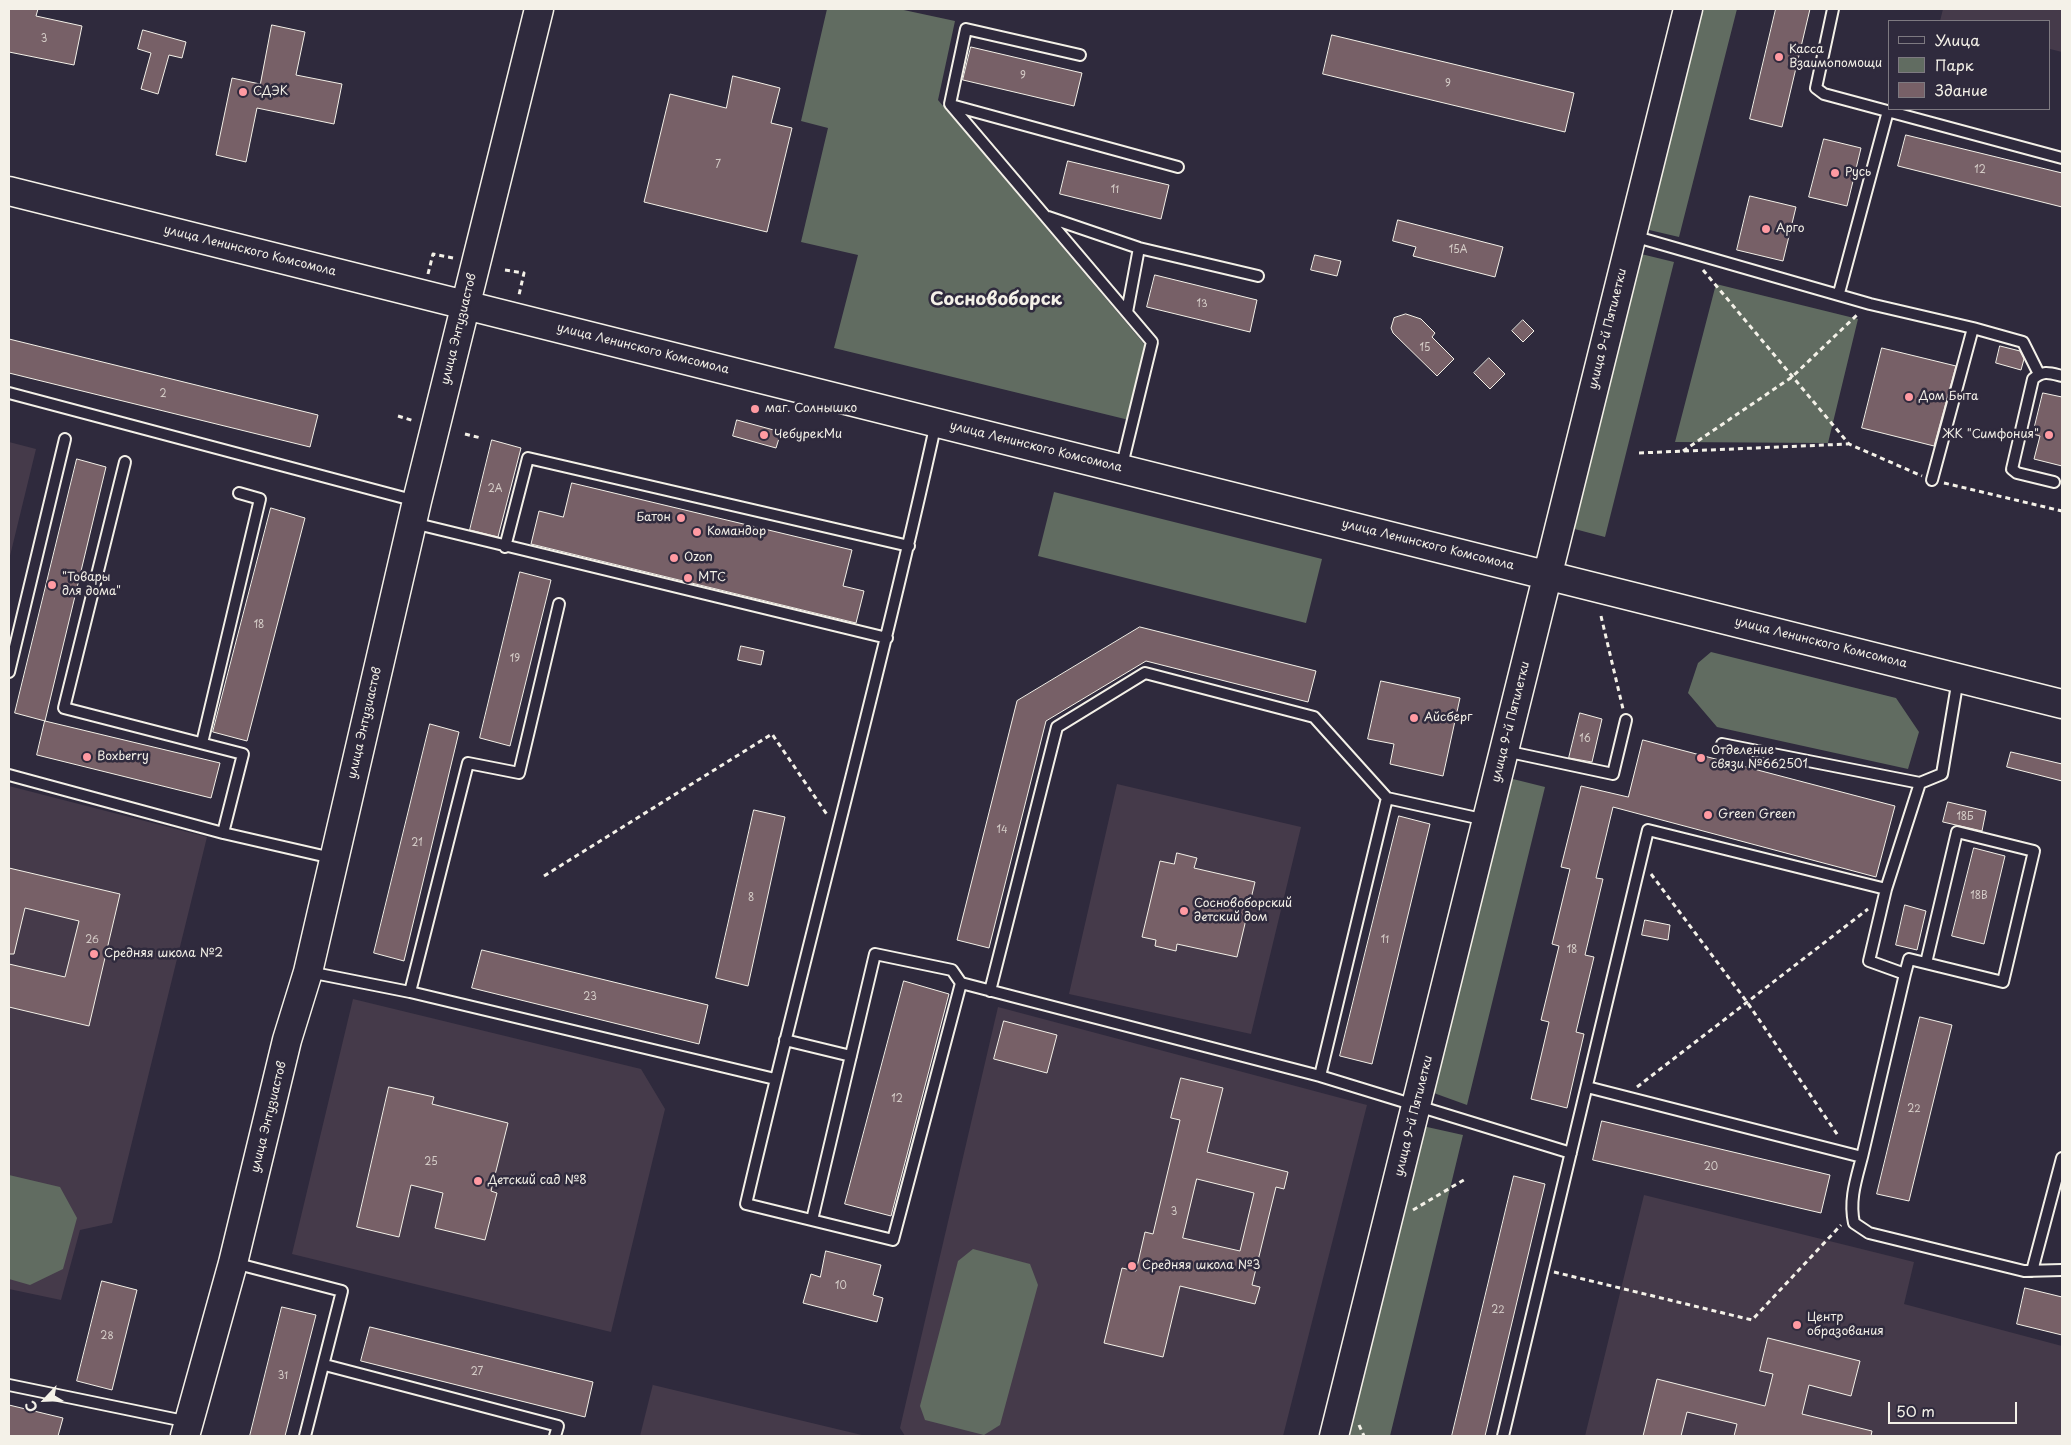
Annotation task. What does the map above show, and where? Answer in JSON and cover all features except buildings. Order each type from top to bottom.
[{"type":"street","name":"улица Энтузиастов","points":[[187,1429],[233,1263],[288,1040],[308,972],[414,511],[539,9]]},
{"type":"street","name":"улица 9-й Пятилетки","points":[[1334,1436],[1688,9]]},
{"type":"street","name":"улица Ленинского Комсомола","points":[[9,191],[2062,704]]},
{"type":"lane","points":[[1833,9],[1816,88],[1824,94],[2062,158]]},
{"type":"lane","points":[[950,104],[966,29],[1080,55]]},
{"type":"lane","points":[[950,104],[1178,167]]},
{"type":"lane","points":[[950,104],[1048,217],[1152,342],[1122,469]]},
{"type":"lane","points":[[1839,293],[1888,111]]},
{"type":"lane","points":[[1048,217],[1139,248],[1258,276]]},
{"type":"lane","points":[[1632,236],[1839,293],[1870,304],[1973,328],[2023,342],[2039,374]]},
{"type":"lane","points":[[1127,312],[1139,248]]},
{"type":"lane","points":[[1932,480],[1973,328]]},
{"type":"lane","points":[[2054,482],[2017,473],[2012,469],[2033,379],[2039,374],[2047,372],[2062,376]]},
{"type":"lane","points":[[9,394],[414,511],[505,547],[888,638]]},
{"type":"lane","points":[[936,422],[888,638],[785,1040],[746,1204],[894,1240],[961,983]]},
{"type":"lane","points":[[9,672],[65,438]]},
{"type":"lane","points":[[505,547],[528,458],[909,546]]},
{"type":"lane","points":[[125,462],[64,708],[242,754],[223,832]]},
{"type":"lane","points":[[202,743],[260,499],[240,493]]},
{"type":"lane","points":[[410,992],[468,763],[519,773],[559,604]]},
{"type":"lane","points":[[990,991],[1057,727],[1145,673],[1314,717],[1387,798],[1487,820]]},
{"type":"lane","points":[[1722,744],[1920,783],[1942,774],[1958,678]]},
{"type":"lane","points":[[1504,750],[1613,774],[1626,720]]},
{"type":"lane","points":[[9,775],[333,859]]},
{"type":"lane","points":[[1905,974],[1869,961],[1885,893],[1920,783]]},
{"type":"lane","points":[[1320,1076],[1387,798]]},
{"type":"lane","points":[[1503,1436],[1648,830],[1885,893]]},
{"type":"lane","points":[[1926,963],[1958,832],[2034,851],[2003,982],[1909,959],[1852,1197],[1854,1223],[1869,1234],[2024,1271],[2062,1270]]},
{"type":"lane","points":[[812,1220],[875,954],[952,970],[961,983],[1320,1076],[1571,1153]]},
{"type":"lane","points":[[308,972],[410,992],[775,1080]]},
{"type":"lane","points":[[785,1040],[851,1056]]},
{"type":"lane","points":[[1588,1087],[1862,1157]]},
{"type":"lane","points":[[2032,1271],[2062,1158]]},
{"type":"lane","points":[[233,1263],[342,1291],[325,1364],[305,1436]]},
{"type":"lane","points":[[325,1364],[558,1426],[555,1436]]},
{"type":"lane","points":[[9,1385],[187,1429]]},
{"type":"path","points":[[1686,250],[1848,444]]},
{"type":"path","points":[[427,279],[433,254],[453,258]]},
{"type":"path","points":[[505,270],[524,274],[519,295]]},
{"type":"path","points":[[1684,451],[1792,377],[1870,304]]},
{"type":"path","points":[[398,416],[420,422]]},
{"type":"path","points":[[465,434],[481,438]]},
{"type":"path","points":[[1639,453],[1848,444],[1932,480],[2062,511]]},
{"type":"path","points":[[1601,616],[1626,720]]},
{"type":"path","points":[[544,876],[772,734],[838,831]]},
{"type":"path","points":[[1641,861],[1747,1002],[1851,1154]]},
{"type":"path","points":[[1624,1096],[1885,893]]},
{"type":"path","points":[[1386,1226],[1467,1178]]},
{"type":"path","points":[[1543,1269],[1752,1320],[1839,1225],[1854,1223]]},
{"type":"shaded area","points":[[1943,9],[2062,9],[2062,52],[2051,49],[2051,20],[1940,20]]},
{"type":"shaded area","points":[[9,442],[36,449],[9,560]]},
{"type":"shaded area","name":"Сосновоборский детский дом","points":[[1117,784],[1301,827],[1251,1034],[1069,994]]},
{"type":"shaded area","name":"Средняя школа №2","points":[[9,786],[207,837],[112,1223],[80,1230],[61,1300],[9,1289]]},
{"type":"shaded area","name":"Детский сад №8","points":[[353,999],[641,1069],[665,1109],[611,1332],[292,1254]]},
{"type":"shaded area","name":"Средняя школа №3","points":[[998,1007],[1367,1105],[1283,1436],[905,1436],[900,1428]]},
{"type":"shaded area","name":"Центр образования","points":[[1644,1195],[1914,1262],[1904,1304],[2062,1346],[2062,1436],[1585,1436]]},
{"type":"shaded area","points":[[653,1385],[866,1436],[640,1436]]},
{"type":"green space","points":[[827,9],[899,9],[955,21],[938,100],[1145,345],[1129,420],[834,348],[858,255],[801,242],[828,128],[801,121]]},
{"type":"green space","points":[[1700,9],[1737,9],[1679,237],[1645,229]]},
{"type":"green space","points":[[1637,253],[1674,262],[1605,537],[1567,527]]},
{"type":"green space","points":[[1716,284],[1858,319],[1828,443],[1675,442]]},
{"type":"green space","points":[[1054,492],[1322,559],[1306,623],[1038,556]]},
{"type":"green space","points":[[1711,652],[1896,698],[1919,732],[1908,769],[1717,727],[1688,693],[1698,663]]},
{"type":"green space","points":[[1505,777],[1545,787],[1467,1105],[1431,1092]]},
{"type":"green space","points":[[1418,1125],[1463,1135],[1390,1436],[1344,1436]]},
{"type":"green space","points":[[9,1175],[60,1187],[77,1218],[63,1269],[30,1285],[9,1279]]},
{"type":"green space","points":[[973,1249],[1030,1264],[1038,1285],[1000,1425],[984,1435],[925,1420],[920,1406],[958,1261]]},
{"type":"place","name":"Касса Взаимопомощи","points":[[1779,57]]},
{"type":"place","name":"СДЭК","points":[[243,92]]},
{"type":"place","name":"Русь","points":[[1835,173]]},
{"type":"place","name":"Арго","points":[[1766,229]]},
{"type":"place","name":"Дом Быта","points":[[1909,397]]},
{"type":"place","name":"маг. Солнышко","points":[[755,409]]},
{"type":"place","name":"ЧебурекМи","points":[[764,435]]},
{"type":"place","name":"ЖК \"Симфония\"","points":[[2049,435]]},
{"type":"place","name":"Батон","points":[[681,518]]},
{"type":"place","name":"Командор","points":[[697,532]]},
{"type":"place","name":"Ozon","points":[[674,558]]},
{"type":"place","name":"МТС","points":[[688,578]]},
{"type":"place","name":"\"Товары для дома\"","points":[[52,585]]},
{"type":"place","name":"Айсберг","points":[[1414,718]]},
{"type":"place","name":"Boxberry","points":[[87,757]]},
{"type":"place","name":"Отделение связи №662501","points":[[1701,758]]},
{"type":"place","name":"Green Green","points":[[1708,815]]},
{"type":"place","name":"Сосновоборский детский дом","points":[[1184,911]]},
{"type":"place","name":"Средняя школа №2","points":[[94,954]]},
{"type":"place","name":"Детский сад №8","points":[[478,1181]]},
{"type":"place","name":"Средняя школа №3","points":[[1132,1266]]},
{"type":"place","name":"Центр образования","points":[[1797,1325]]},
{"type":"district","name":"Сосновоборск","points":[[996,300]]}]
